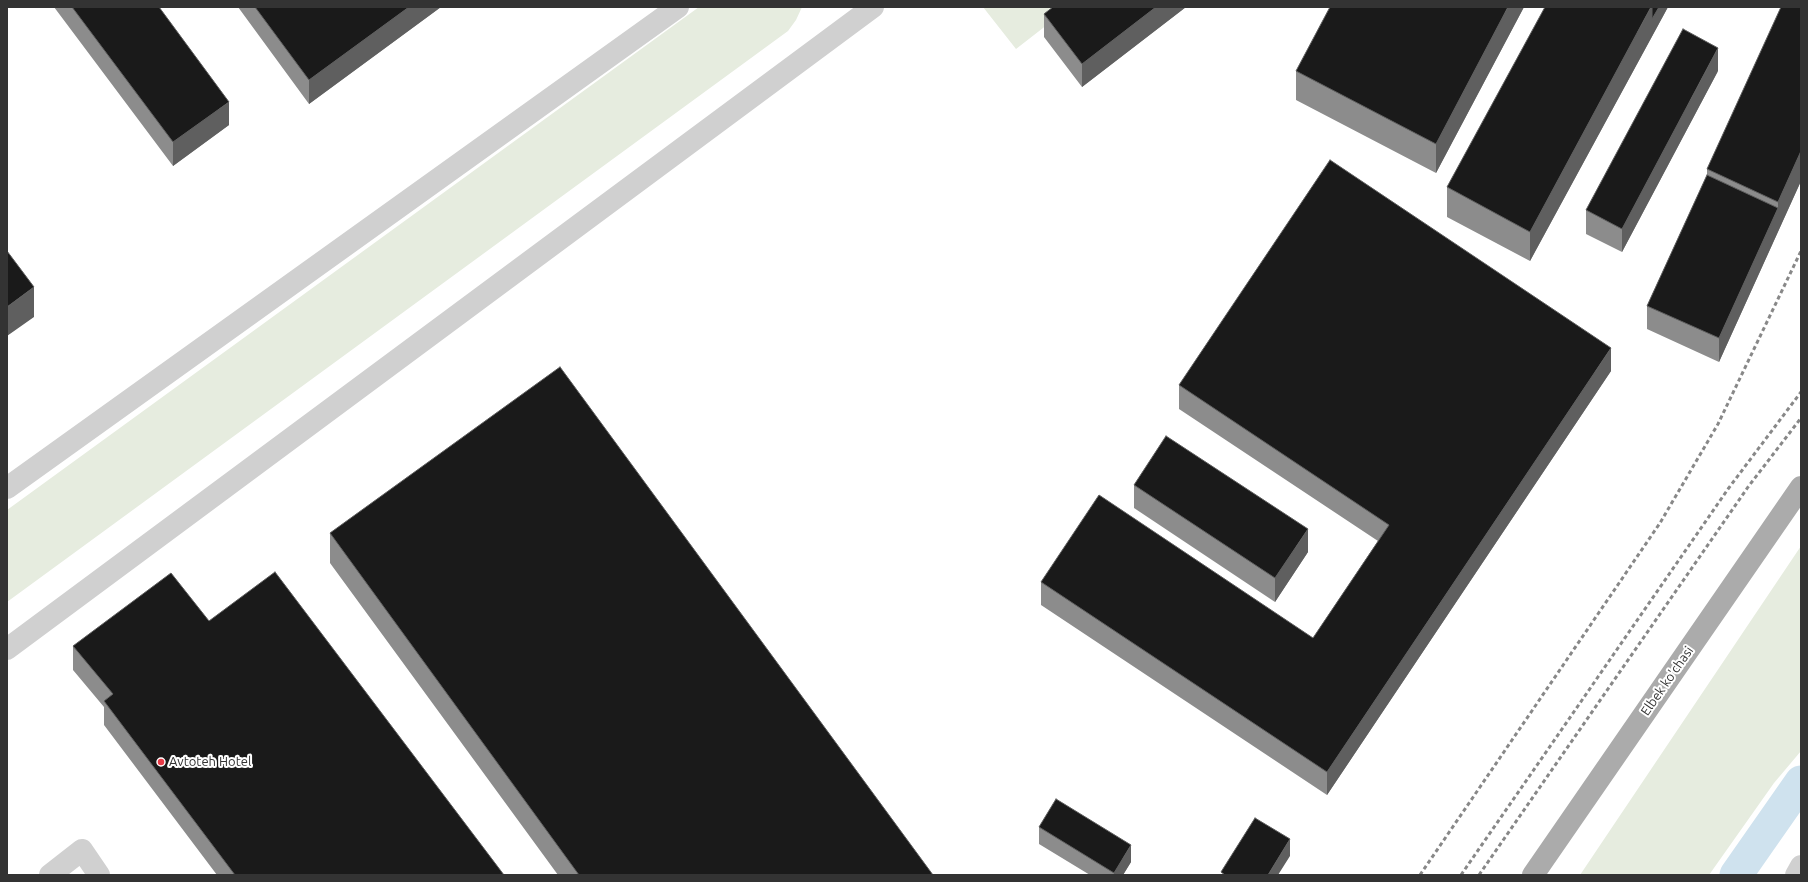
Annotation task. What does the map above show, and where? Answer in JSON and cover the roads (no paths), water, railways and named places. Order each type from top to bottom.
[{"type":"main road","name":"Elbek ko'chasi","points":[[1533,875],[1801,487]]},
{"type":"street","points":[[7,488],[678,7]]},
{"type":"street","points":[[7,650],[873,7]]},
{"type":"street","points":[[50,875],[82,850],[99,875]]},
{"type":"street","points":[[1796,875],[1801,866]]},
{"type":"waterway","points":[[1736,875],[1801,782]]},
{"type":"railway","points":[[1420,875],[1660,523],[1718,424],[1801,251]]},
{"type":"railway","points":[[1461,875],[1728,489],[1801,392]]},
{"type":"railway","points":[[1479,875],[1748,487],[1801,418]]},
{"type":"place","name":"Avtoteh Hotel","points":[[161,762]]}]
